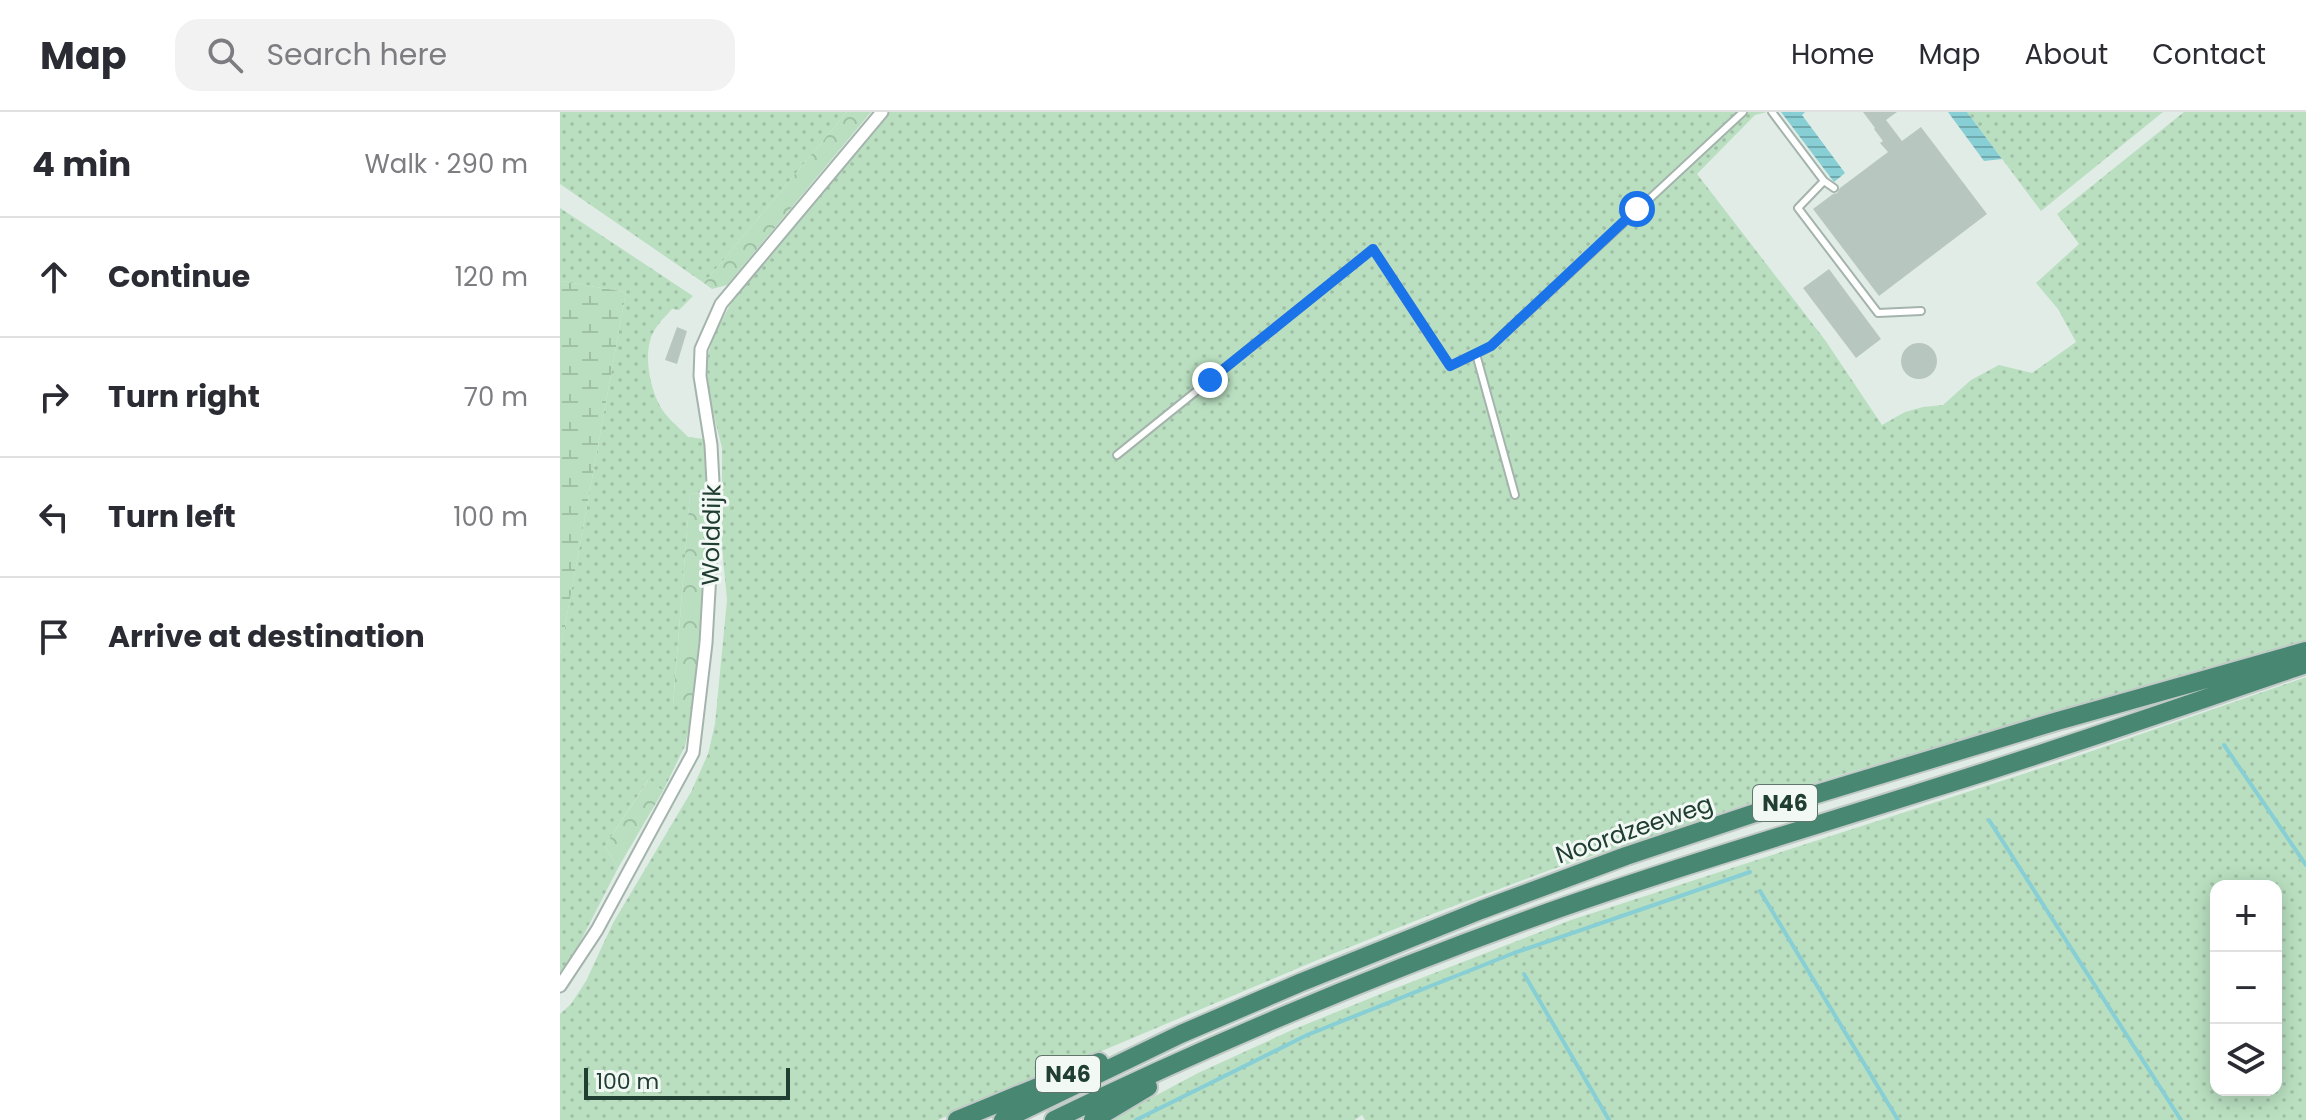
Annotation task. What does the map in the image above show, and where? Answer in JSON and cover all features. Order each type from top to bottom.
[{"type":"highway","name":"Noordzeeweg","points":[[1003,1120],[1181,1034],[1365,956],[1626,856],[1764,810],[2054,722],[2306,651]]},
{"type":"highway","name":"N46","points":[[1054,1120],[1226,1040],[1364,982],[1535,917],[1715,855],[2087,739],[2306,664]]},
{"type":"highway","name":"N46","points":[[957,1120],[1089,1066],[1181,1034]]},
{"type":"highway","name":"N46","points":[[1093,1120],[1226,1040]]},
{"type":"street","name":"Wolddijk","points":[[560,986],[597,930],[693,753],[706,643],[714,502],[711,445],[700,376],[701,349],[721,304],[882,112]]},
{"type":"lane","points":[[1117,455],[1373,249],[1450,366],[1491,346],[1743,112]]},
{"type":"lane","points":[[1772,112],[1824,181],[1834,188]]},
{"type":"lane","points":[[1824,181],[1798,208],[1878,313],[1921,311]]},
{"type":"lane","points":[[1476,354],[1515,495]]},
{"type":"green space","points":[[560,112],[847,112],[704,283],[560,184]]},
{"type":"green space","points":[[847,112],[871,112],[727,285],[712,289],[704,283]]},
{"type":"green space","points":[[887,112],[1767,112],[1755,115],[1697,174],[1825,340],[1882,425],[1905,412],[1943,405],[1971,380],[1999,365],[2032,373],[2076,342],[2058,309],[2036,283],[2079,244],[2057,214],[2184,112],[2306,112],[2306,641],[1847,773],[1550,870],[1320,959],[938,1120],[560,1120],[560,1014],[571,1004],[586,981],[613,923],[691,792],[708,754],[715,724],[727,600],[722,547],[722,448],[708,392],[707,360],[713,337],[736,294]]},
{"type":"green space","points":[[1967,112],[2163,112],[2041,211]]},
{"type":"green space","points":[[560,208],[693,296],[679,310],[672,309],[656,328],[651,336],[648,364],[653,390],[665,413],[688,437],[704,439],[708,494],[690,493],[673,704],[695,700],[685,746],[663,791],[648,780],[605,846],[618,868],[576,950],[560,973],[560,654],[626,292],[560,281]]},
{"type":"green space","points":[[560,281],[626,292],[560,654]]},
{"type":"green space","points":[[690,493],[708,494],[703,612],[695,700],[673,705]]},
{"type":"green space","points":[[2306,677],[2306,1120],[1365,1120],[1362,1115],[1355,1120],[1110,1120],[1198,1073],[1292,1030],[1571,920],[2060,762]]},
{"type":"green space","points":[[649,779],[663,791],[618,868],[605,846]]},
{"type":"water","points":[[1781,112],[1805,112],[1802,115],[1845,173],[1834,182]]},
{"type":"water","points":[[1948,112],[1967,112],[2002,159],[1984,161]]},
{"type":"building","points":[[1863,112],[1897,112],[1886,120],[1902,141],[1921,127],[1987,214],[1879,296],[1813,209],[1888,152]]},
{"type":"building","points":[[1829,269],[1881,339],[1856,358],[1803,288]]},
{"type":"building","points":[[677,327],[687,331],[677,364],[665,360]]},
{"type":"building","points":[[1919,343],[1932,348],[1937,361],[1932,374],[1919,379],[1906,374],[1901,361],[1906,348]]},
{"type":"waterway","points":[[2224,745],[2306,865]]},
{"type":"waterway","points":[[1989,820],[2181,1120]]},
{"type":"waterway","points":[[1136,1120],[1307,1035],[1514,953],[1750,872]]},
{"type":"waterway","points":[[1760,891],[1898,1120]]},
{"type":"waterway","points":[[1524,974],[1609,1120]]},
{"type":"route","points":[[1210,380],[1373,249],[1450,366],[1491,346],[1637,209]]}]
